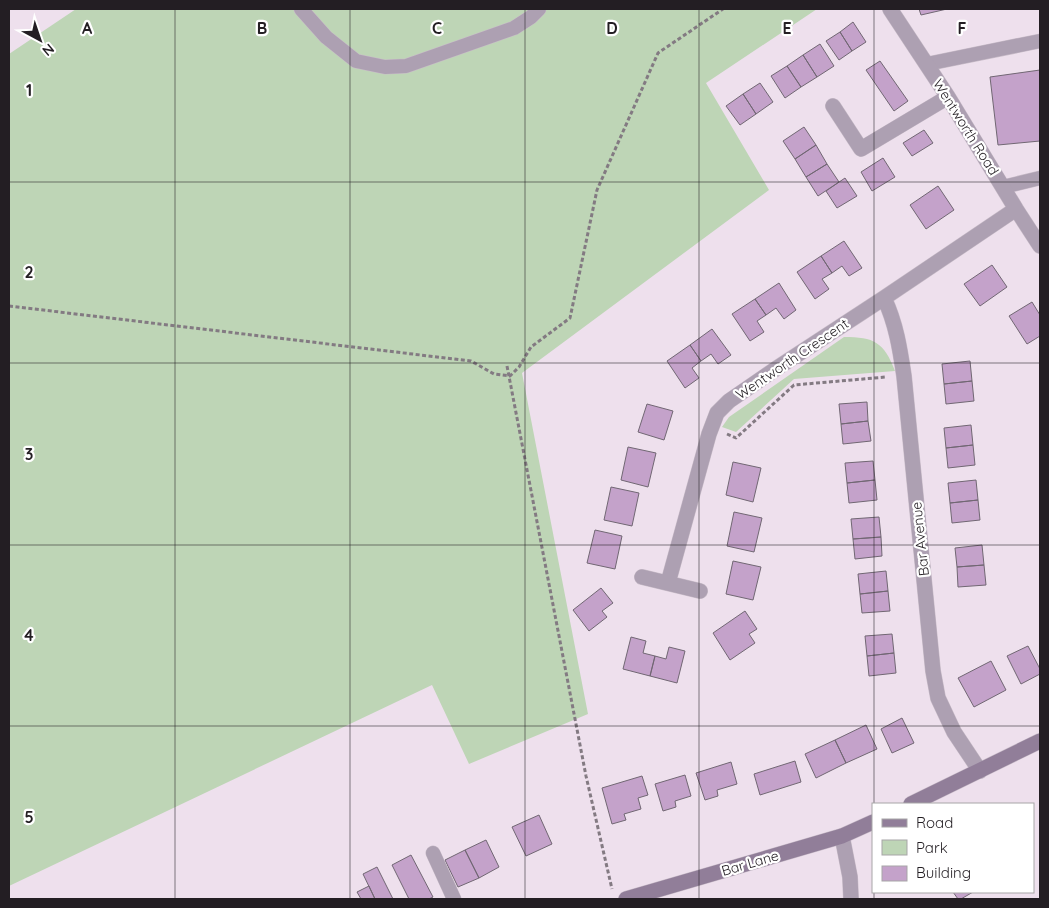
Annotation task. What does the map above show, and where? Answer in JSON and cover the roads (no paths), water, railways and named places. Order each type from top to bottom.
[{"type":"main road","points":[[913,803],[1040,741]]},
{"type":"main road","name":"Bar Lane","points":[[626,899],[842,836],[872,822]]},
{"type":"street","name":"Wentworth Road","points":[[890,9],[948,96],[1040,246]]},
{"type":"street","points":[[833,106],[861,148],[948,96]]},
{"type":"street","name":"Wentworth Crescent","points":[[668,583],[711,427],[717,413],[729,401],[777,368],[1016,209]]},
{"type":"street","name":"Bar Avenue","points":[[884,298],[891,312],[899,341],[904,376],[933,671],[938,698],[954,732],[980,771]]},
{"type":"street","points":[[642,577],[700,591]]},
{"type":"street","points":[[842,836],[852,899]]},
{"type":"lane","points":[[301,9],[326,38],[356,61],[385,67],[406,66],[514,28],[531,17],[539,9]]},
{"type":"lane","points":[[927,64],[1040,41]]},
{"type":"lane","points":[[1003,187],[1040,178]]},
{"type":"lane","points":[[433,853],[454,899]]}]
